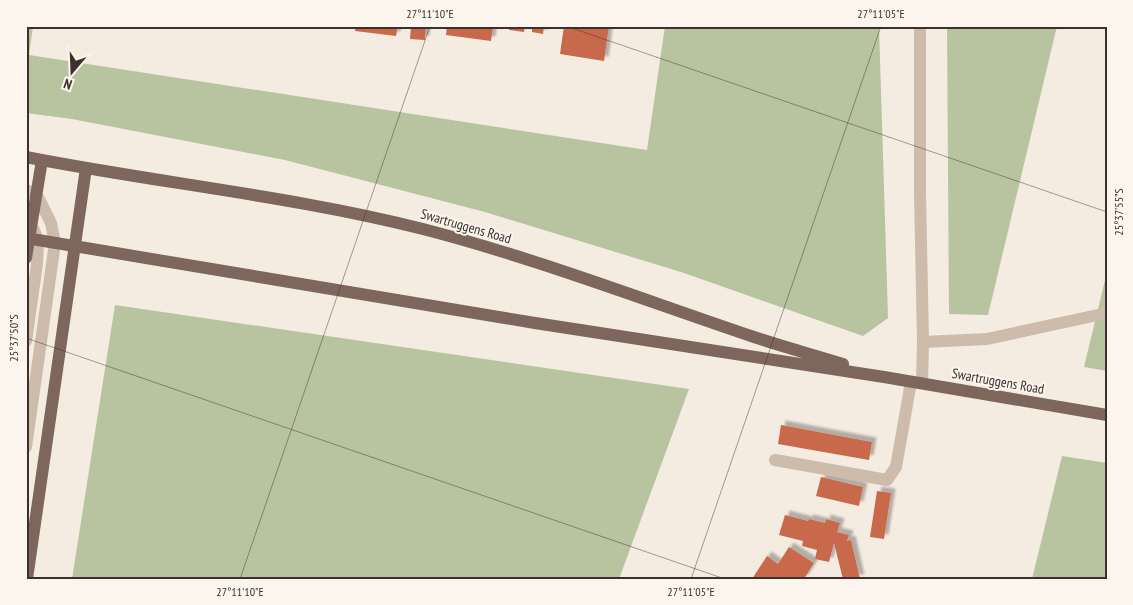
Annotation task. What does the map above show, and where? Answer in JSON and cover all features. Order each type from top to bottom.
[{"type":"main road","name":"Swartruggens Road","points":[[26,157],[303,204],[422,229],[499,250],[755,337],[884,377]]},
{"type":"main road","points":[[29,223],[31,192],[42,160]]},
{"type":"main road","points":[[27,579],[86,168]]},
{"type":"main road","name":"Swartruggens Road","points":[[31,239],[535,323],[917,382],[1107,416]]},
{"type":"main road","points":[[26,258],[31,239]]},
{"type":"lane","points":[[774,460],[887,480],[896,467],[917,382],[923,342],[920,193],[920,26]]},
{"type":"lane","points":[[26,447],[55,243],[51,222],[31,192]]},
{"type":"lane","points":[[26,341],[37,264],[29,223]]},
{"type":"lane","points":[[923,342],[987,339],[1107,313]]},
{"type":"green space","points":[[26,26],[33,26],[29,55],[647,150],[665,26],[879,26],[888,318],[863,336],[684,273],[485,212],[285,160],[72,119],[26,113]]},
{"type":"green space","points":[[947,26],[1057,26],[988,315],[949,314]]},
{"type":"green space","points":[[1107,272],[1107,371],[1084,367]]},
{"type":"green space","points":[[115,305],[689,389],[619,579],[72,579]]},
{"type":"green space","points":[[1062,456],[1107,463],[1107,579],[1032,579]]},
{"type":"building","points":[[356,26],[398,26],[396,36],[355,31]]},
{"type":"building","points":[[411,26],[426,26],[425,40],[410,39]]},
{"type":"building","points":[[447,26],[493,26],[491,41],[446,35]]},
{"type":"building","points":[[509,26],[525,26],[524,32],[509,30]]},
{"type":"building","points":[[532,26],[544,26],[543,34],[532,32]]},
{"type":"building","points":[[564,26],[609,26],[604,61],[560,54]]},
{"type":"building","points":[[781,425],[872,442],[869,460],[778,444]]},
{"type":"building","points":[[821,477],[863,487],[859,506],[816,496]]},
{"type":"building","points":[[877,491],[891,493],[884,539],[870,537]]},
{"type":"building","points":[[785,515],[808,521],[809,519],[825,523],[826,519],[840,523],[837,532],[849,535],[847,541],[851,540],[860,579],[843,579],[834,543],[829,562],[815,559],[817,550],[802,546],[803,541],[779,535]]},
{"type":"building","points":[[789,547],[814,563],[804,579],[752,579],[767,556],[778,564]]}]
